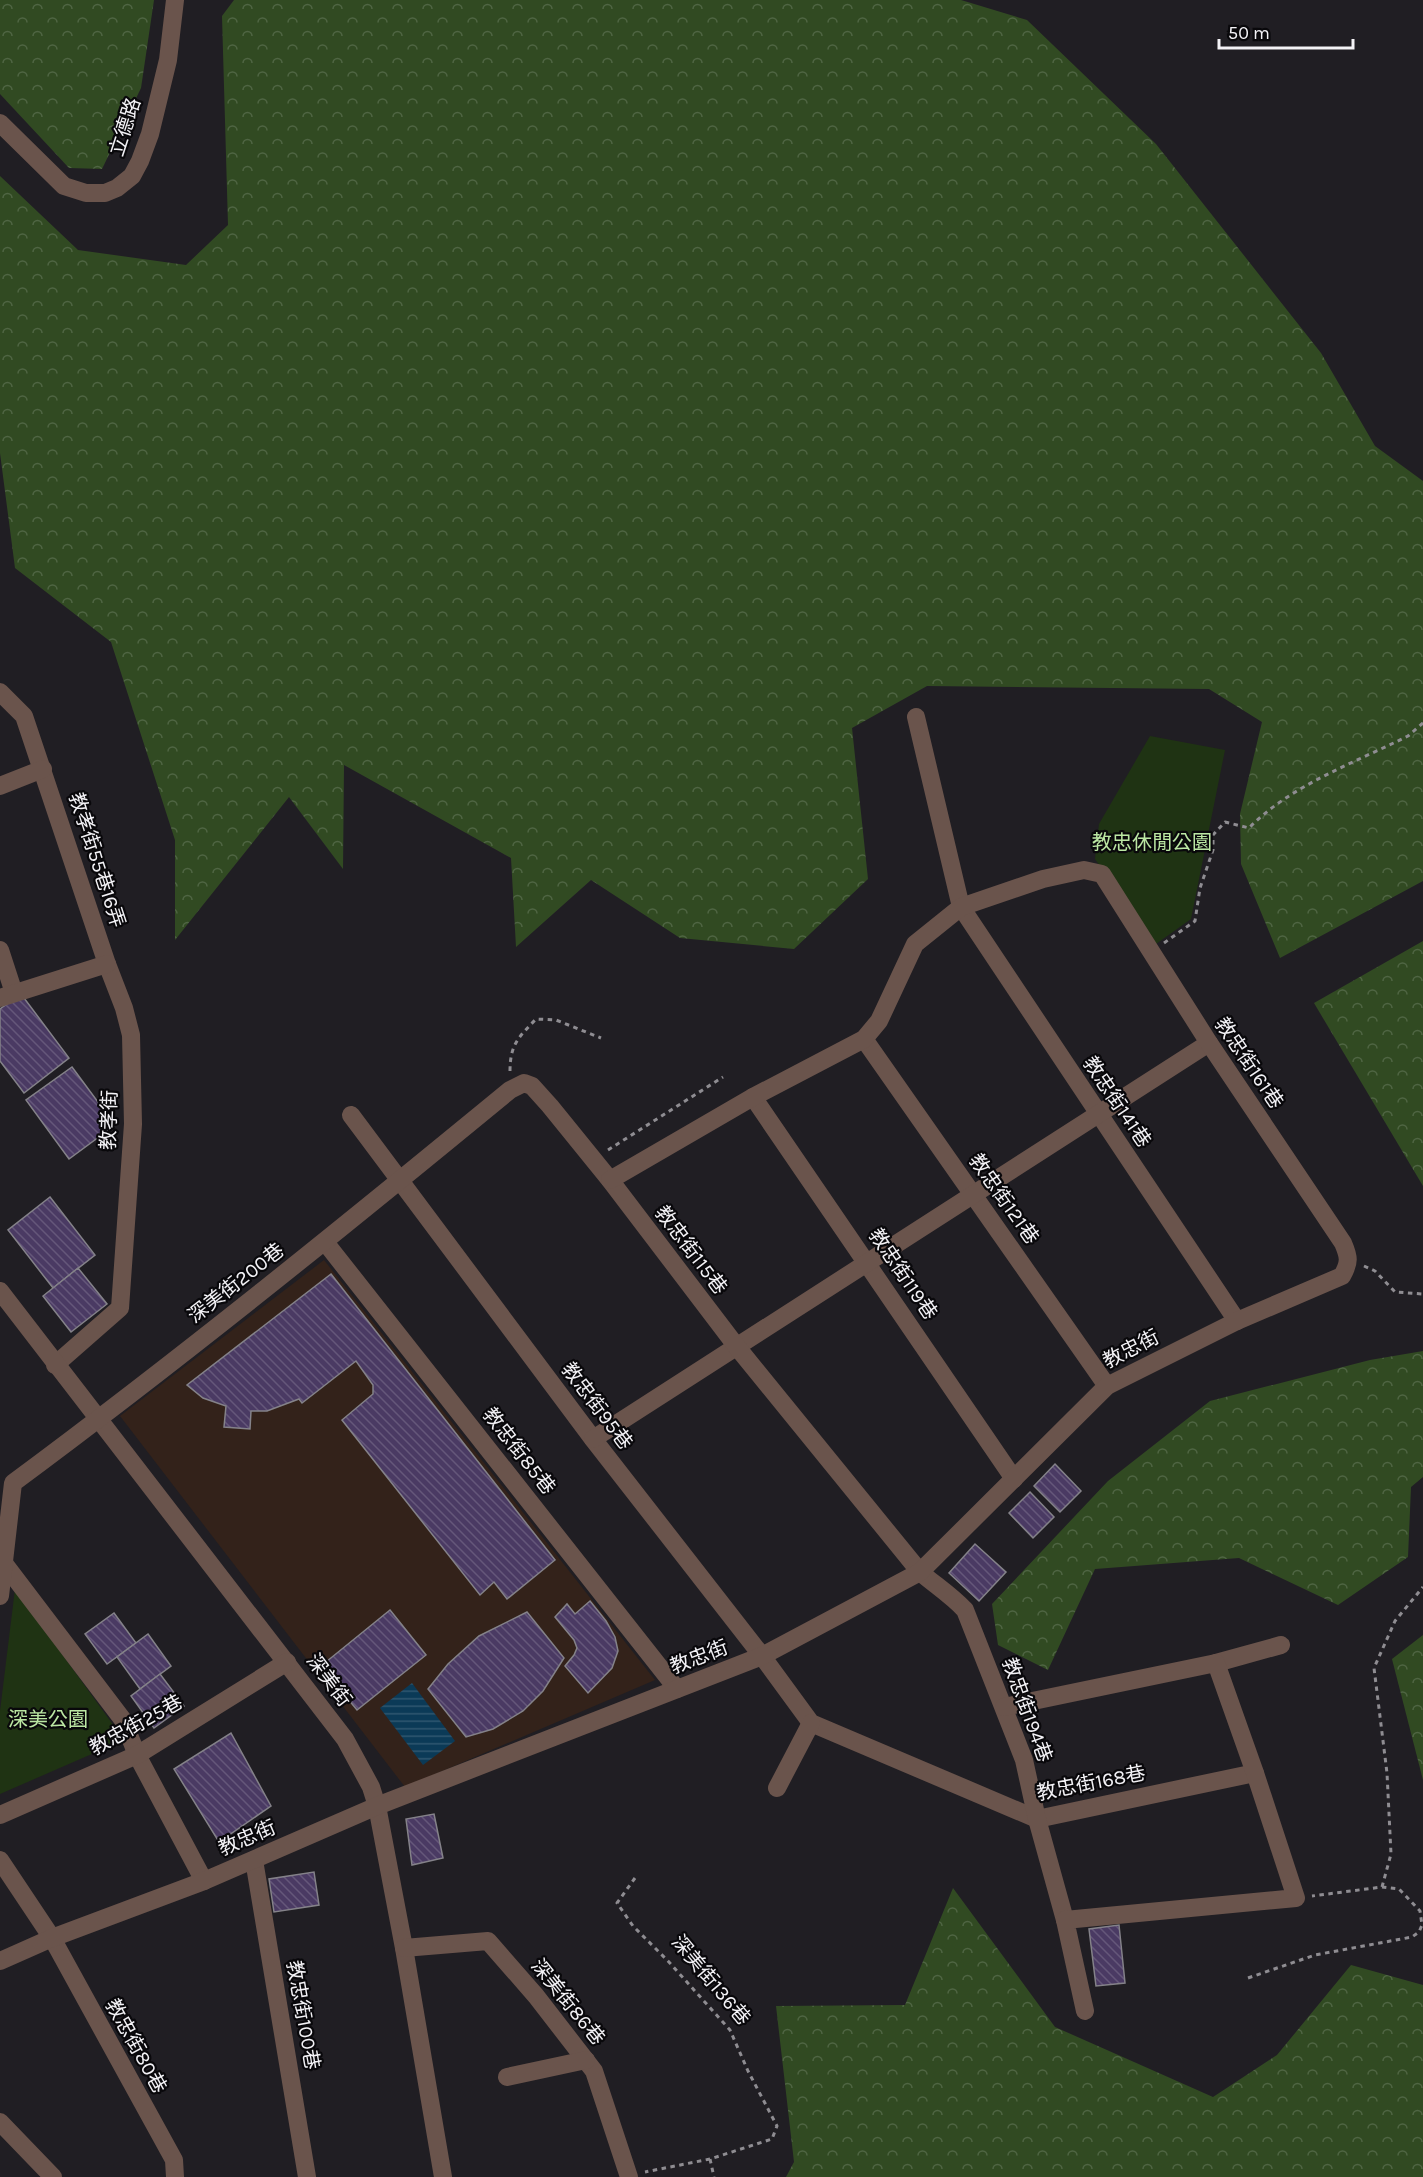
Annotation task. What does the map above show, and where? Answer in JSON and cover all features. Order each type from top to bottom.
[{"type":"street","name":"立德路","points":[[0,123],[64,186],[86,193],[105,193],[117,188],[132,176],[150,134],[168,60],[175,0]]},
{"type":"street","name":"教孝街55巷16弄","points":[[0,692],[24,716],[107,964]]},
{"type":"street","points":[[610,1180],[753,1097],[864,1039],[879,1021],[915,944],[961,907],[916,717]]},
{"type":"street","points":[[0,786],[43,769]]},
{"type":"street","name":"教忠街161巷","points":[[961,907],[1043,879],[1084,870],[1102,874],[1209,1043],[1343,1243],[1350,1258]]},
{"type":"street","name":"教忠街141巷","points":[[961,907],[1237,1321]]},
{"type":"street","points":[[0,950],[7,995],[107,964]]},
{"type":"street","name":"教孝街","points":[[55,1365],[120,1308],[133,1124],[133,1067],[131,1035],[124,1008],[107,964]]},
{"type":"street","name":"教忠街121巷","points":[[864,1039],[1107,1386]]},
{"type":"street","points":[[593,1439],[1209,1043]]},
{"type":"street","name":"教忠街115巷","points":[[510,1090],[524,1083],[532,1086],[610,1180],[737,1347],[920,1572]]},
{"type":"street","points":[[399,1182],[510,1090]]},
{"type":"street","name":"教忠街119巷","points":[[753,1097],[868,1262],[1014,1479]]},
{"type":"street","name":"教忠街95巷","points":[[351,1115],[593,1439],[762,1656]]},
{"type":"street","name":"深美街200巷","points":[[0,1596],[13,1483],[100,1419],[399,1182]]},
{"type":"street","name":"教忠街85巷","points":[[325,1242],[677,1689]]},
{"type":"street","name":"教忠街","points":[[0,1961],[52,1938],[204,1881],[377,1806],[762,1656],[920,1572],[1107,1386],[1237,1321],[1342,1276],[1348,1267],[1350,1258]]},
{"type":"street","name":"深美街","points":[[0,1291],[345,1739],[371,1787],[377,1806],[404,1948],[443,2177]]},
{"type":"street","points":[[3,1562],[123,1719],[137,1755],[204,1881]]},
{"type":"street","name":"教忠街194巷","points":[[920,1572],[933,1584],[951,1595],[965,1610],[1024,1760],[1037,1819],[1065,1920],[1085,2011]]},
{"type":"street","points":[[1004,1707],[1216,1663],[1281,1645]]},
{"type":"street","points":[[762,1656],[811,1723],[777,1788]]},
{"type":"street","name":"教忠街25巷","points":[[0,1815],[137,1755],[286,1662]]},
{"type":"street","points":[[1065,1920],[1296,1898],[1216,1663]]},
{"type":"street","name":"教忠街168巷","points":[[811,1723],[1037,1819],[1255,1773]]},
{"type":"street","name":"教忠街80巷","points":[[0,1860],[52,1938],[174,2160],[175,2177]]},
{"type":"street","name":"教忠街100巷","points":[[254,1860],[307,2177]]},
{"type":"street","name":"深美街86巷","points":[[404,1948],[488,1941],[536,1996],[594,2070],[625,2176]]},
{"type":"street","points":[[507,2077],[586,2060]]},
{"type":"street","points":[[0,2122],[53,2177]]},
{"type":"path","points":[[1151,952],[1195,921],[1200,888],[1213,850],[1213,835],[1225,822],[1249,828],[1262,814],[1297,791],[1408,736],[1423,723]]},
{"type":"path","points":[[510,1090],[510,1054],[519,1038],[536,1019],[556,1020],[601,1038]]},
{"type":"path","points":[[593,1159],[723,1077]]},
{"type":"path","points":[[1350,1258],[1375,1271],[1395,1292],[1423,1294]]},
{"type":"path","points":[[1382,1887],[1391,1854],[1387,1773],[1374,1668],[1395,1621],[1423,1587]]},
{"type":"path","name":"深美街136巷","points":[[625,2176],[710,2159],[772,2139],[777,2126],[748,2071],[730,2030],[633,1926],[617,1903],[635,1878]]},
{"type":"path","points":[[1248,1978],[1315,1955],[1412,1936],[1419,1932],[1422,1925],[1420,1911],[1399,1889],[1382,1887],[1296,1898]]},
{"type":"path","points":[[710,2159],[714,2177]]},
{"type":"shaded area","points":[[324,1260],[655,1680],[405,1787],[120,1416]]},
{"type":"green space","points":[[0,0],[154,0],[141,88],[102,169],[69,168],[0,94]]},
{"type":"green space","points":[[234,0],[961,0],[1027,20],[1156,144],[1321,353],[1375,446],[1423,481],[1423,881],[1280,958],[1241,864],[1240,814],[1262,722],[1209,689],[927,686],[852,728],[868,879],[794,949],[680,938],[591,880],[516,947],[511,858],[344,765],[343,869],[289,797],[175,940],[175,840],[111,642],[15,568],[0,453],[0,176],[78,250],[186,265],[228,225],[222,16]]},
{"type":"green space","name":"教忠休閒公園","points":[[1150,736],[1225,750],[1191,919],[1156,944],[1095,859],[1099,824]]},
{"type":"green space","points":[[1423,941],[1423,1186],[1314,1003]]},
{"type":"green space","points":[[1423,1351],[1423,1477],[1411,1487],[1408,1557],[1338,1605],[1239,1558],[1095,1569],[1048,1670],[998,1645],[992,1604],[1108,1481],[1210,1401],[1370,1360]]},
{"type":"green space","name":"深美公園","points":[[15,1589],[124,1740],[0,1794],[0,1711]]},
{"type":"green space","points":[[1423,1635],[1423,1780],[1392,1659]]},
{"type":"green space","points":[[953,1888],[1055,2027],[1213,2097],[1277,2055],[1351,1965],[1423,1985],[1423,2177],[786,2177],[794,2162],[776,2006],[905,2005]]},
{"type":"water","points":[[412,1683],[455,1741],[423,1765],[380,1708]]},
{"type":"building","points":[[21,994],[69,1058],[24,1093],[0,1061],[0,1009]]},
{"type":"building","points":[[72,1067],[115,1125],[69,1159],[26,1100]]},
{"type":"building","points":[[50,1197],[95,1255],[53,1288],[8,1230]]},
{"type":"building","points":[[78,1268],[107,1304],[71,1332],[43,1296]]},
{"type":"building","points":[[331,1274],[555,1560],[507,1599],[494,1582],[480,1595],[342,1420],[373,1394],[373,1385],[356,1361],[302,1403],[299,1399],[267,1411],[251,1411],[250,1429],[224,1427],[226,1406],[203,1398],[187,1385]]},
{"type":"building","points":[[1055,1464],[1081,1491],[1060,1512],[1034,1486]]},
{"type":"building","points":[[1030,1492],[1054,1517],[1033,1538],[1009,1513]]},
{"type":"building","points":[[975,1544],[1006,1572],[979,1601],[949,1573]]},
{"type":"building","points":[[590,1601],[615,1637],[618,1651],[612,1668],[588,1693],[565,1666],[577,1648],[574,1640],[555,1617],[567,1604],[575,1614]]},
{"type":"building","points":[[390,1610],[426,1655],[357,1710],[321,1666]]},
{"type":"building","points":[[527,1612],[564,1658],[543,1691],[523,1711],[493,1729],[466,1737],[428,1689],[448,1664],[479,1636]]},
{"type":"building","points":[[114,1613],[136,1643],[107,1664],[85,1634]]},
{"type":"building","points":[[148,1634],[171,1666],[140,1689],[117,1657]]},
{"type":"building","points":[[160,1674],[184,1706],[154,1728],[131,1696]]},
{"type":"building","points":[[231,1733],[271,1806],[219,1842],[174,1769]]},
{"type":"building","points":[[434,1814],[443,1858],[412,1865],[406,1819]]},
{"type":"building","points":[[314,1872],[319,1905],[274,1912],[269,1879]]},
{"type":"building","points":[[1119,1925],[1125,1983],[1096,1986],[1089,1929]]}]
